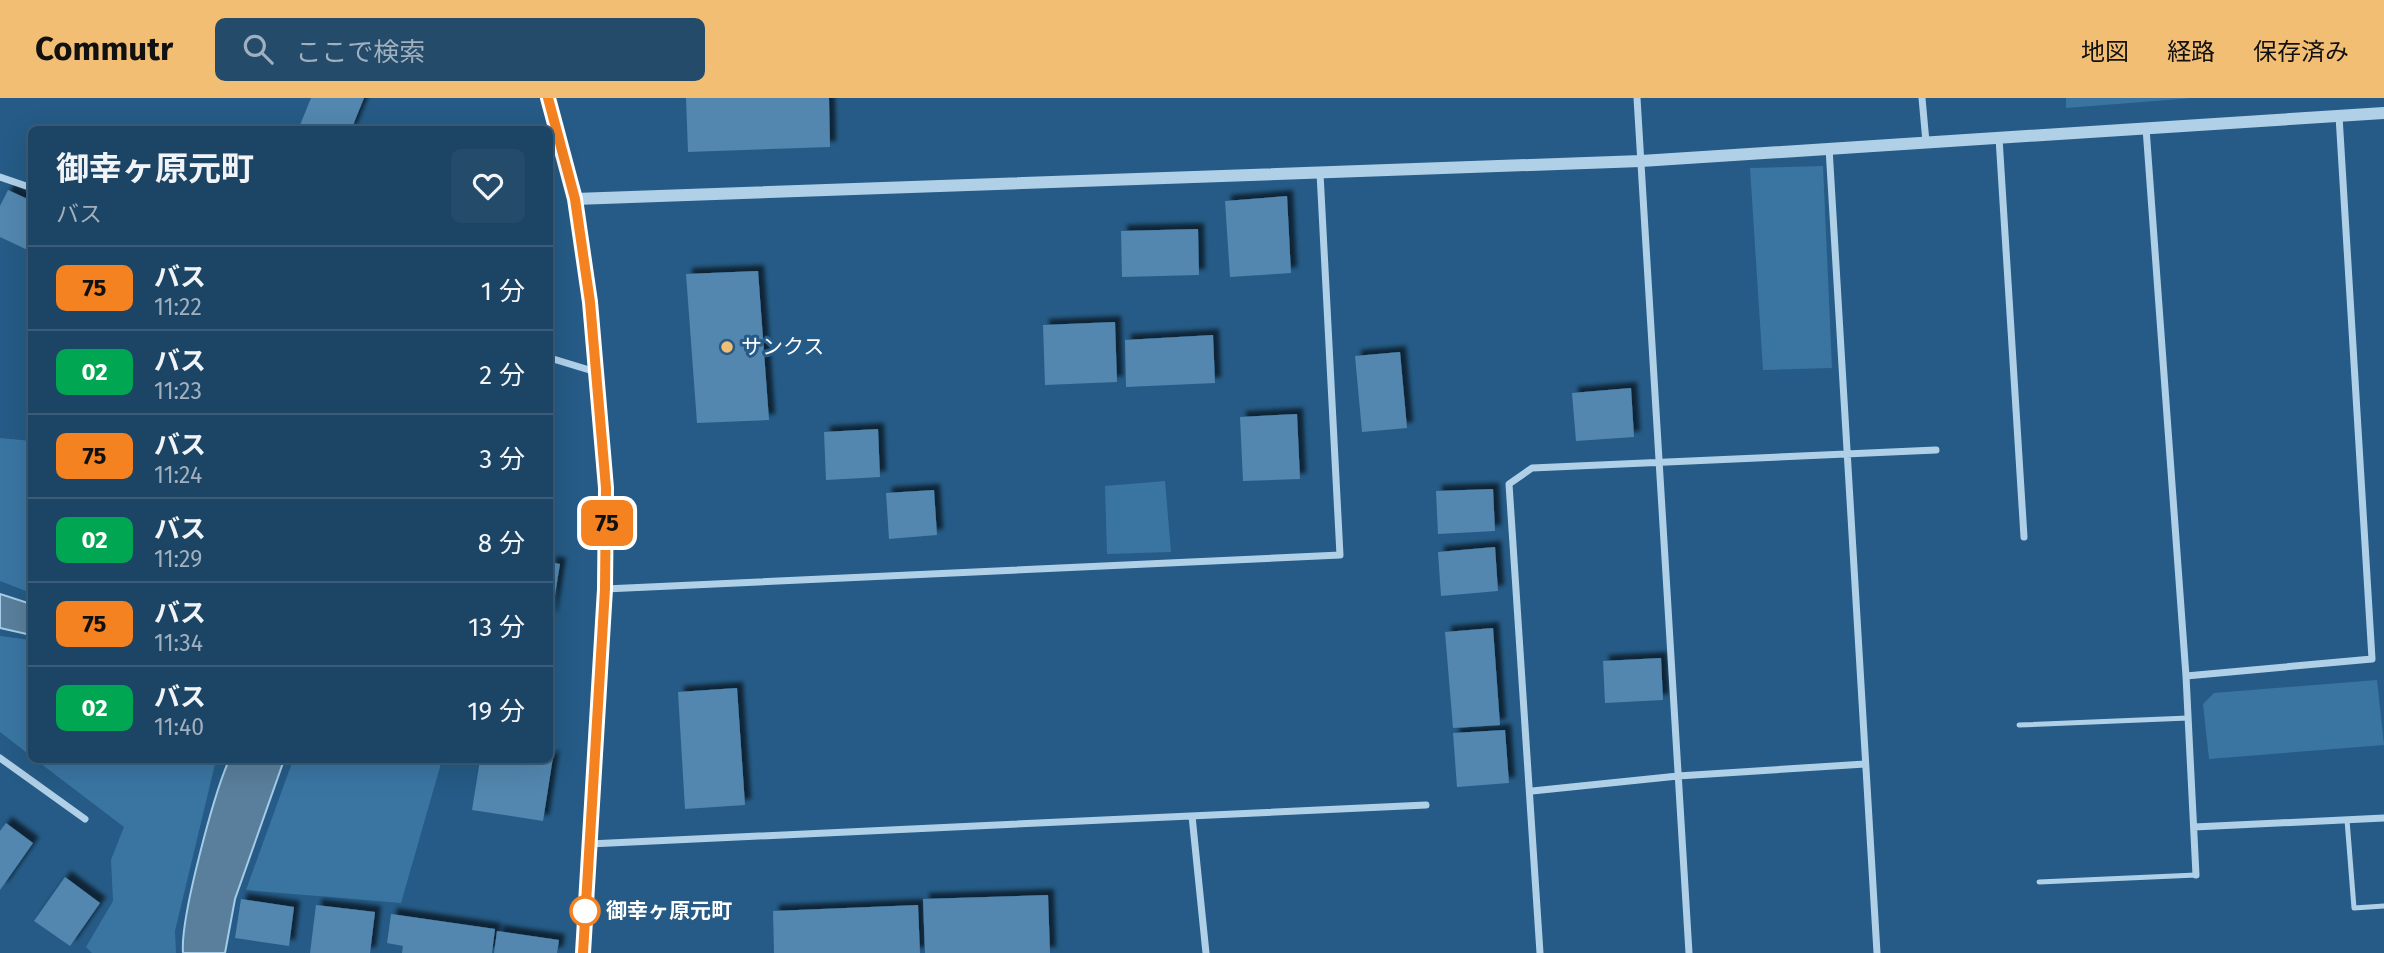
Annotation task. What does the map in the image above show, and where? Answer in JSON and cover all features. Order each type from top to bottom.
[{"type":"street","points":[[548,98],[575,199],[590,302],[606,488],[605,589],[583,953]]},
{"type":"street","points":[[1637,98],[1689,953]]},
{"type":"street","points":[[1922,98],[1926,142]]},
{"type":"street","points":[[575,199],[1641,161],[2384,113]]},
{"type":"street","points":[[2186,676],[2372,659],[2339,116]]},
{"type":"street","points":[[2146,128],[2186,676],[2196,875]]},
{"type":"street","points":[[1999,138],[2024,537]]},
{"type":"street","points":[[1829,148],[1877,953]]},
{"type":"street","points":[[605,589],[1340,555],[1320,173]]},
{"type":"street","points":[[0,177],[28,187]]},
{"type":"street","points":[[553,359],[596,372]]},
{"type":"street","points":[[1540,953],[1532,791],[1510,484],[1532,468],[1936,450]]},
{"type":"street","points":[[0,758],[85,819]]},
{"type":"street","points":[[1532,791],[1678,776],[1865,764]]},
{"type":"street","points":[[589,844],[1426,805]]},
{"type":"street","points":[[1192,816],[1206,953]]},
{"type":"street","points":[[2194,827],[2384,818]]},
{"type":"lane","points":[[2019,725],[2188,718]]},
{"type":"lane","points":[[2347,820],[2354,908],[2384,906]]},
{"type":"lane","points":[[2039,882],[2196,875]]},
{"type":"shaded area","points":[[2066,98],[2193,98],[2066,108]]},
{"type":"shaded area","points":[[1823,166],[1832,368],[1763,370],[1750,168]]},
{"type":"shaded area","points":[[0,438],[28,441],[28,592],[0,581]]},
{"type":"shaded area","points":[[1165,481],[1171,552],[1107,554],[1105,486]]},
{"type":"shaded area","points":[[0,594],[28,603],[28,634],[0,628]]},
{"type":"shaded area","points":[[0,636],[28,640],[28,754],[0,732]]},
{"type":"shaded area","points":[[2377,680],[2384,745],[2209,759],[2203,704],[2214,693]]},
{"type":"shaded area","points":[[40,763],[215,763],[175,931],[176,953],[92,953],[86,947],[113,901],[111,860],[124,827]]},
{"type":"shaded area","points":[[228,763],[283,763],[235,899],[225,953],[183,953],[187,913],[215,800]]},
{"type":"shaded area","points":[[292,763],[441,763],[401,903],[246,890]]},
{"type":"building","points":[[311,98],[364,98],[353,126],[300,126]]},
{"type":"building","points":[[686,98],[829,98],[830,147],[688,152]]},
{"type":"building","points":[[8,190],[28,199],[28,250],[0,237],[0,206]]},
{"type":"building","points":[[1287,196],[1291,273],[1230,277],[1225,201]]},
{"type":"building","points":[[1198,229],[1199,275],[1122,277],[1121,231]]},
{"type":"building","name":"サンクス","points":[[758,271],[769,420],[697,423],[686,274]]},
{"type":"building","points":[[1115,322],[1117,382],[1045,385],[1043,325]]},
{"type":"building","points":[[1213,335],[1215,383],[1126,387],[1125,340]]},
{"type":"building","points":[[1400,352],[1407,428],[1362,432],[1355,356]]},
{"type":"building","points":[[1631,388],[1634,437],[1576,441],[1572,393]]},
{"type":"building","points":[[1297,414],[1300,479],[1243,481],[1240,417]]},
{"type":"building","points":[[878,429],[880,477],[826,480],[824,432]]},
{"type":"building","points":[[1493,489],[1495,531],[1438,534],[1436,491]]},
{"type":"building","points":[[934,490],[937,535],[889,539],[886,493]]},
{"type":"building","points":[[1495,547],[1498,591],[1441,596],[1438,552]]},
{"type":"building","points":[[553,563],[560,564],[553,607]]},
{"type":"building","points":[[1493,628],[1500,725],[1453,728],[1445,632]]},
{"type":"building","points":[[1661,658],[1663,700],[1605,703],[1603,661]]},
{"type":"building","points":[[737,688],[745,805],[685,809],[678,692]]},
{"type":"building","points":[[1505,730],[1509,783],[1457,787],[1453,733]]},
{"type":"building","points":[[480,763],[552,763],[543,821],[472,810]]},
{"type":"building","points":[[6,823],[33,843],[0,890],[0,831]]},
{"type":"building","points":[[65,877],[100,903],[70,946],[34,921]]},
{"type":"building","points":[[1048,895],[1050,953],[925,953],[923,899]]},
{"type":"building","points":[[241,899],[294,907],[289,946],[235,938]]},
{"type":"building","points":[[316,905],[375,912],[370,953],[310,953]]},
{"type":"building","points":[[918,905],[920,953],[774,953],[773,911]]},
{"type":"building","points":[[391,914],[495,929],[492,953],[402,953],[403,946],[387,943]]},
{"type":"building","points":[[497,931],[559,940],[557,953],[494,953]]},
{"type":"bus line","name":"75","points":[[548,98],[575,199],[590,302],[606,488],[605,589],[583,953]]},
{"type":"place","name":"サンクス","points":[[727,347]]},
{"type":"place","name":"御幸ヶ原元町","points":[[585,911]]}]
